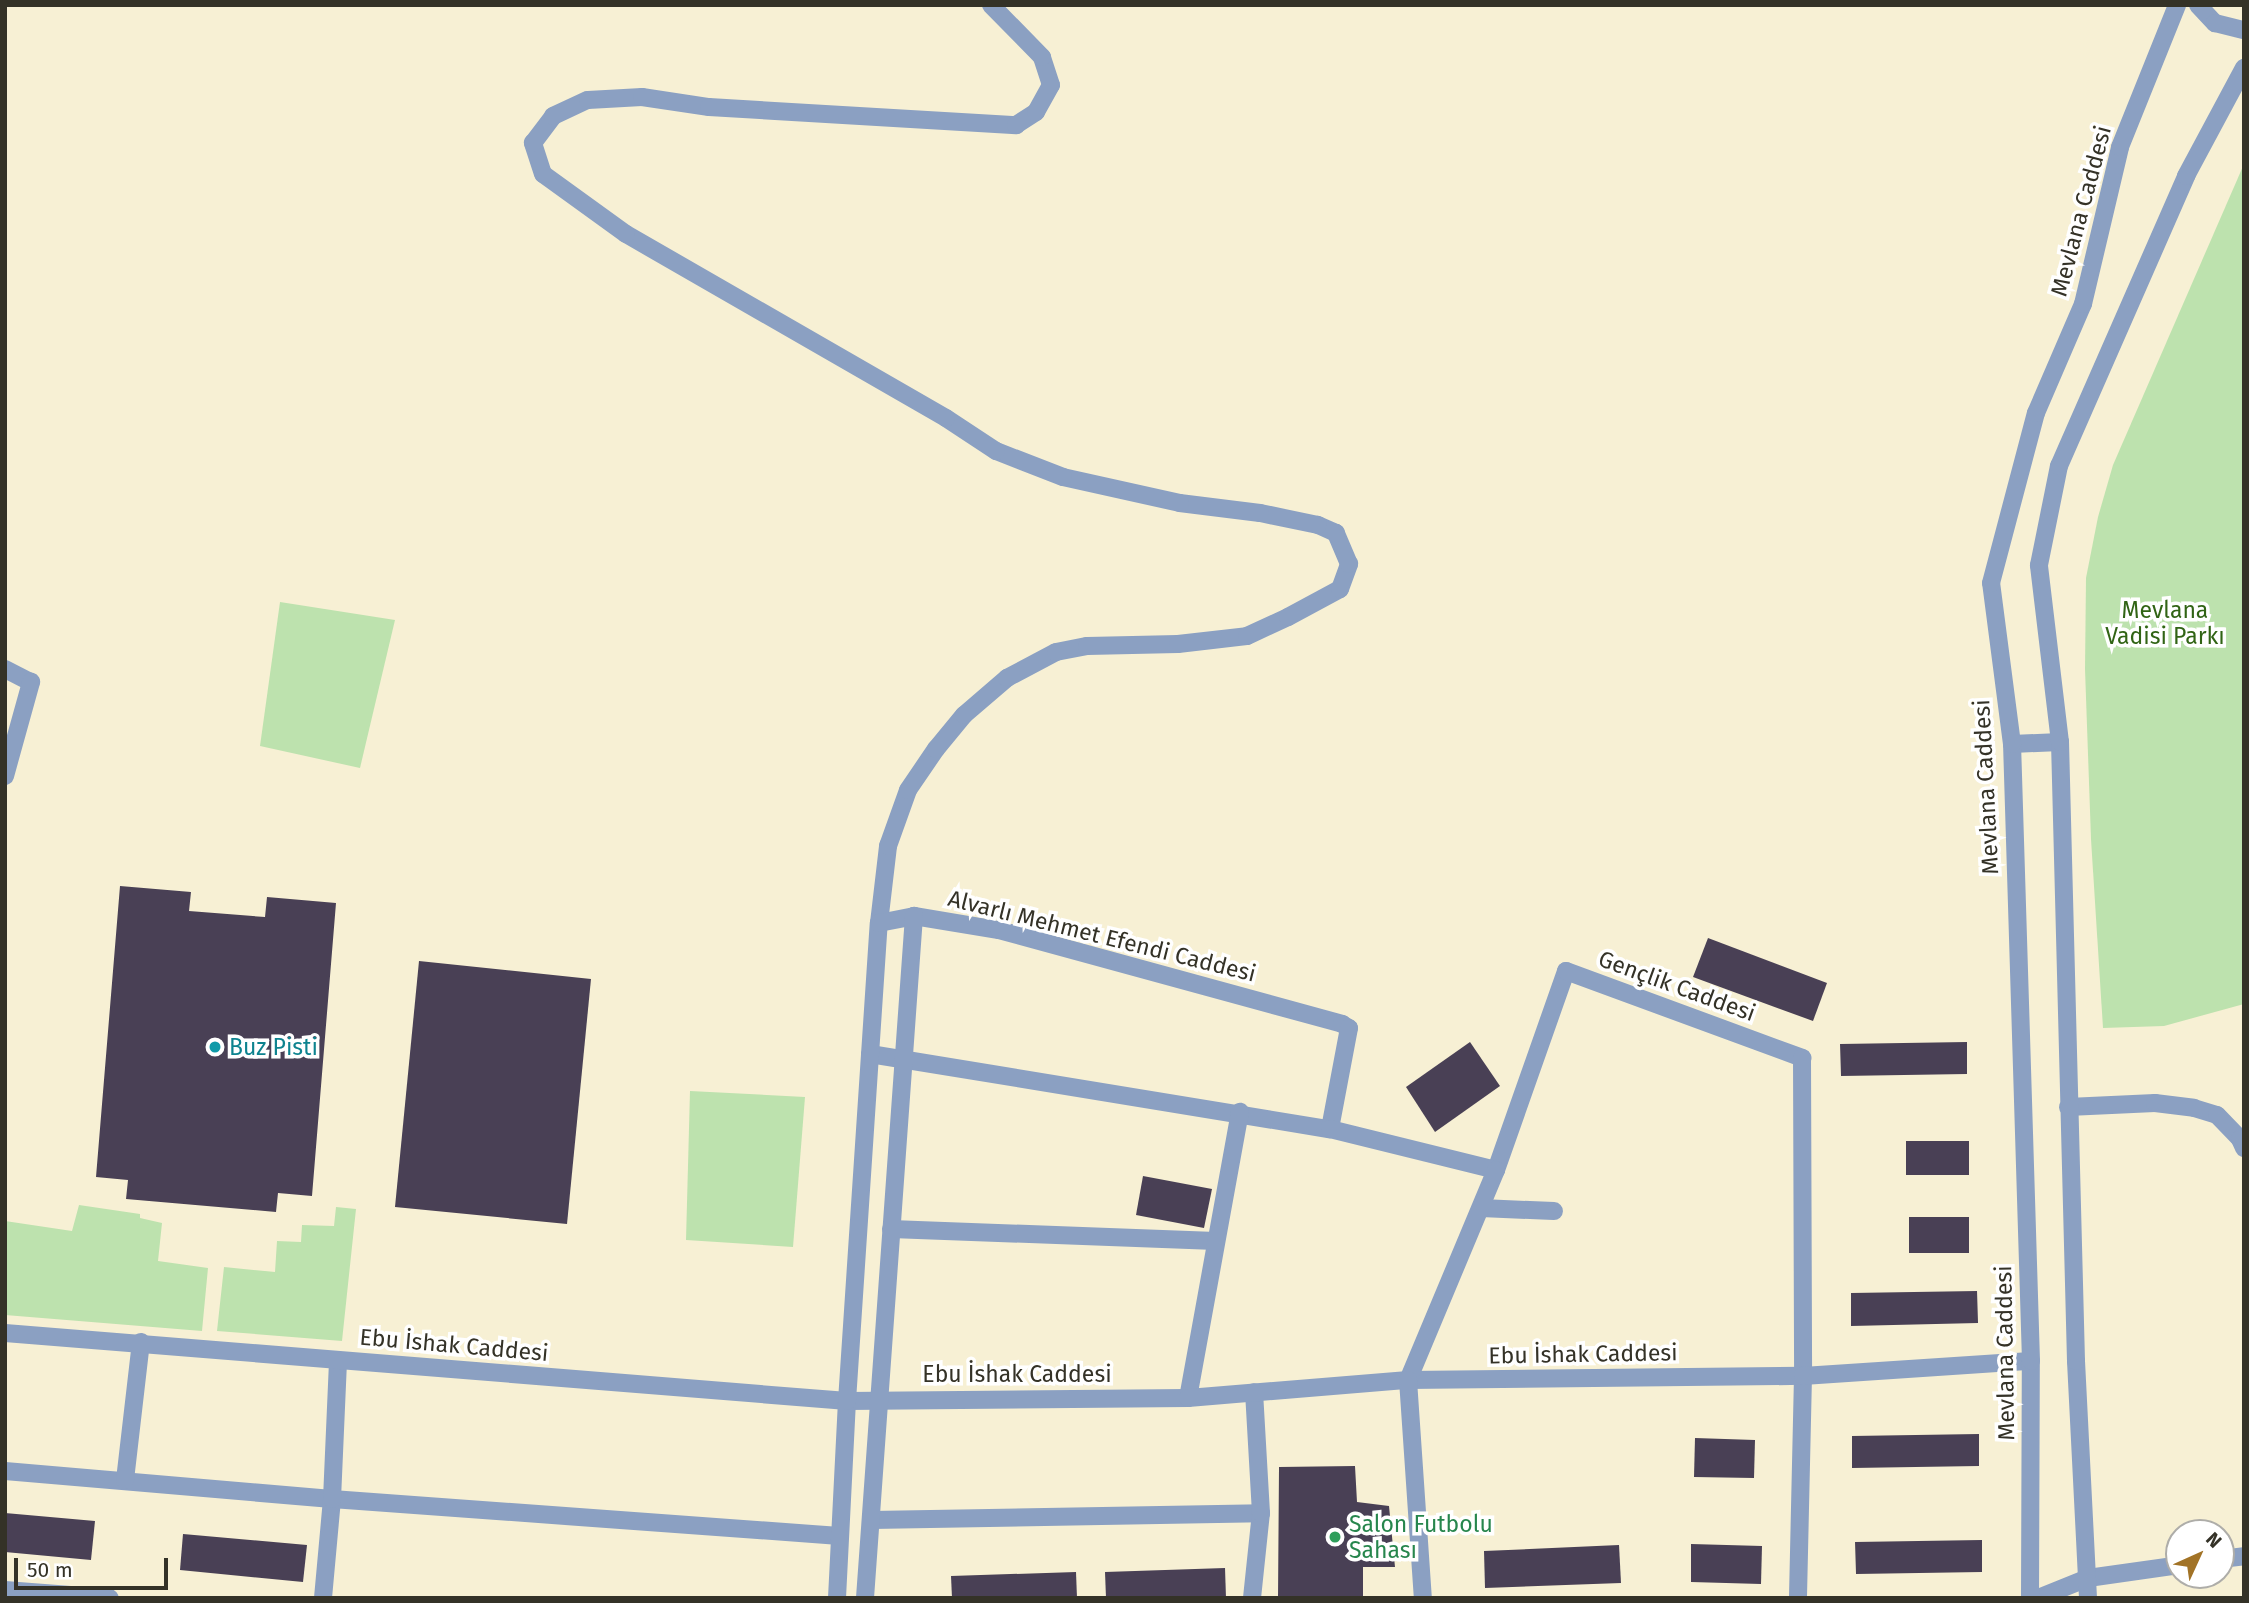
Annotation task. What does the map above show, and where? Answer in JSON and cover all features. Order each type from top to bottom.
[{"type":"street","points":[[837,1598],[847,1401],[879,923],[888,846],[908,790],[950,732],[990,693],[1007,678],[1056,652],[1087,646],[1178,644],[1247,636],[1340,589],[1349,564],[1336,533],[1318,525],[1260,513],[1180,503],[1063,477],[996,451],[946,418],[626,234],[543,174],[533,143],[553,116],[588,100],[642,97],[709,107],[1016,125],[1036,111],[1051,85],[1042,57],[991,5]]},
{"type":"street","name":"Mevlana Caddesi","points":[[2030,1598],[2031,1361],[2012,744],[1991,583],[2036,413],[2083,304],[2120,147],[2177,5]]},
{"type":"street","points":[[2198,5],[2215,23],[2244,30]]},
{"type":"street","points":[[2088,1598],[2076,1362],[2060,741],[2039,565],[2059,467],[2186,176],[2244,68]]},
{"type":"street","points":[[5,670],[31,682],[5,776]]},
{"type":"street","points":[[2012,744],[2060,741]]},
{"type":"street","points":[[879,923],[914,916]]},
{"type":"street","name":"Alvarlı Mehmet Efendi Caddesi","points":[[865,1598],[914,916],[999,930],[1342,1024],[1349,1028],[1330,1129]]},
{"type":"street","name":"Gençlik Caddesi","points":[[1423,1598],[1408,1380],[1496,1170],[1566,971],[1802,1058],[1803,1376],[1798,1598]]},
{"type":"street","points":[[870,1054],[1240,1112],[1330,1129],[1496,1170]]},
{"type":"street","points":[[2068,1107],[2155,1102],[2194,1108],[2217,1115],[2240,1139],[2244,1148]]},
{"type":"street","points":[[1188,1398],[1240,1112]]},
{"type":"street","points":[[1481,1208],[1555,1211]]},
{"type":"street","points":[[891,1229],[1216,1241]]},
{"type":"street","name":"Ebu İshak Caddesi","points":[[5,1333],[847,1401],[1188,1398],[1408,1380],[1803,1376],[2031,1361]]},
{"type":"street","points":[[125,1480],[141,1342]]},
{"type":"street","points":[[323,1598],[332,1499],[338,1360]]},
{"type":"street","points":[[1252,1598],[1261,1513],[1254,1392]]},
{"type":"street","points":[[5,1471],[332,1499],[840,1536]]},
{"type":"street","points":[[872,1520],[1261,1513]]},
{"type":"street","points":[[2038,1598],[2088,1578],[2165,1567]]},
{"type":"street","points":[[5,1590],[110,1598]]},
{"type":"green space","name":"Mevlana Vadisi Parkı","points":[[2244,164],[2244,1004],[2164,1026],[2103,1028],[2091,839],[2085,669],[2086,578],[2098,517],[2113,465]]},
{"type":"green space","points":[[280,602],[395,620],[360,768],[260,746]]},
{"type":"green space","points":[[690,1091],[805,1097],[793,1247],[686,1240]]},
{"type":"green space","points":[[79,1205],[140,1214],[140,1218],[162,1223],[158,1261],[208,1268],[202,1331],[5,1315],[5,1221],[72,1231]]},
{"type":"green space","points":[[336,1207],[356,1209],[342,1341],[217,1331],[224,1267],[275,1272],[277,1241],[301,1242],[302,1225],[334,1226]]},
{"type":"building","name":"Buz Pisti","points":[[120,886],[191,892],[189,911],[265,917],[267,897],[336,903],[312,1196],[278,1193],[276,1212],[126,1199],[128,1180],[96,1177]]},
{"type":"building","points":[[1708,938],[1827,983],[1813,1021],[1693,977]]},
{"type":"building","points":[[419,961],[591,979],[567,1224],[395,1207]]},
{"type":"building","points":[[1470,1042],[1500,1086],[1435,1132],[1406,1087]]},
{"type":"building","points":[[1967,1042],[1967,1074],[1841,1076],[1840,1044]]},
{"type":"building","points":[[1906,1141],[1969,1141],[1969,1175],[1906,1175]]},
{"type":"building","points":[[1143,1176],[1212,1189],[1204,1228],[1136,1215]]},
{"type":"building","points":[[1909,1217],[1969,1217],[1969,1253],[1909,1253]]},
{"type":"building","points":[[1977,1291],[1978,1323],[1851,1326],[1851,1293]]},
{"type":"building","points":[[1979,1434],[1979,1466],[1852,1468],[1852,1436]]},
{"type":"building","points":[[1695,1438],[1755,1440],[1754,1478],[1694,1477]]},
{"type":"building","name":"Salon Futbolu Sahası","points":[[1355,1466],[1357,1502],[1389,1506],[1395,1567],[1363,1567],[1363,1598],[1278,1598],[1279,1467]]},
{"type":"building","points":[[5,1513],[95,1521],[91,1560],[5,1552]]},
{"type":"building","points":[[183,1534],[307,1545],[303,1582],[180,1570]]},
{"type":"building","points":[[1982,1540],[1982,1572],[1856,1574],[1855,1542]]},
{"type":"building","points":[[1691,1544],[1762,1546],[1761,1584],[1691,1582]]},
{"type":"building","points":[[1619,1545],[1621,1583],[1485,1588],[1484,1551]]},
{"type":"building","points":[[1225,1568],[1226,1598],[1106,1598],[1105,1572]]},
{"type":"building","points":[[1076,1572],[1077,1598],[952,1598],[951,1576]]},
{"type":"place","name":"Buz Pisti","points":[[215,1047]]},
{"type":"place","name":"Salon Futbolu Sahası","points":[[1335,1537]]}]
